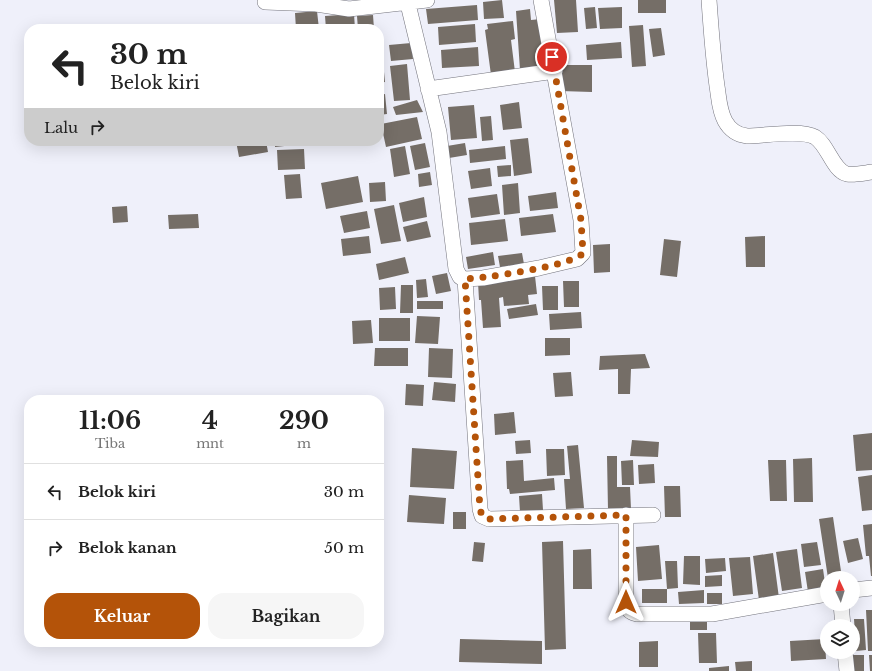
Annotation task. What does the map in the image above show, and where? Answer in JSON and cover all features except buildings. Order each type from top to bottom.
[{"type":"street","points":[[265,2],[316,4],[349,9],[427,0]]},
{"type":"street","points":[[408,2],[439,132],[456,269],[460,277],[465,279],[483,278],[539,268],[577,258],[583,253],[581,220],[542,0]]},
{"type":"street","points":[[709,0],[714,64],[721,110],[726,122],[733,130],[739,135],[747,136],[804,134],[815,137],[822,143],[838,168],[843,172],[848,174],[872,172]]},
{"type":"street","points":[[428,89],[554,71]]},
{"type":"street","points":[[465,279],[480,509],[482,516],[489,519],[653,515]]},
{"type":"street","points":[[626,515],[626,602],[628,610],[631,613],[712,614],[820,595]]},
{"type":"street","points":[[860,589],[872,588]]},
{"type":"street","points":[[846,659],[847,671]]},
{"type":"route","points":[[552,57],[581,220],[583,253],[580,257],[539,268],[483,278],[465,279],[480,509],[482,516],[489,519],[626,515],[626,602]]}]
